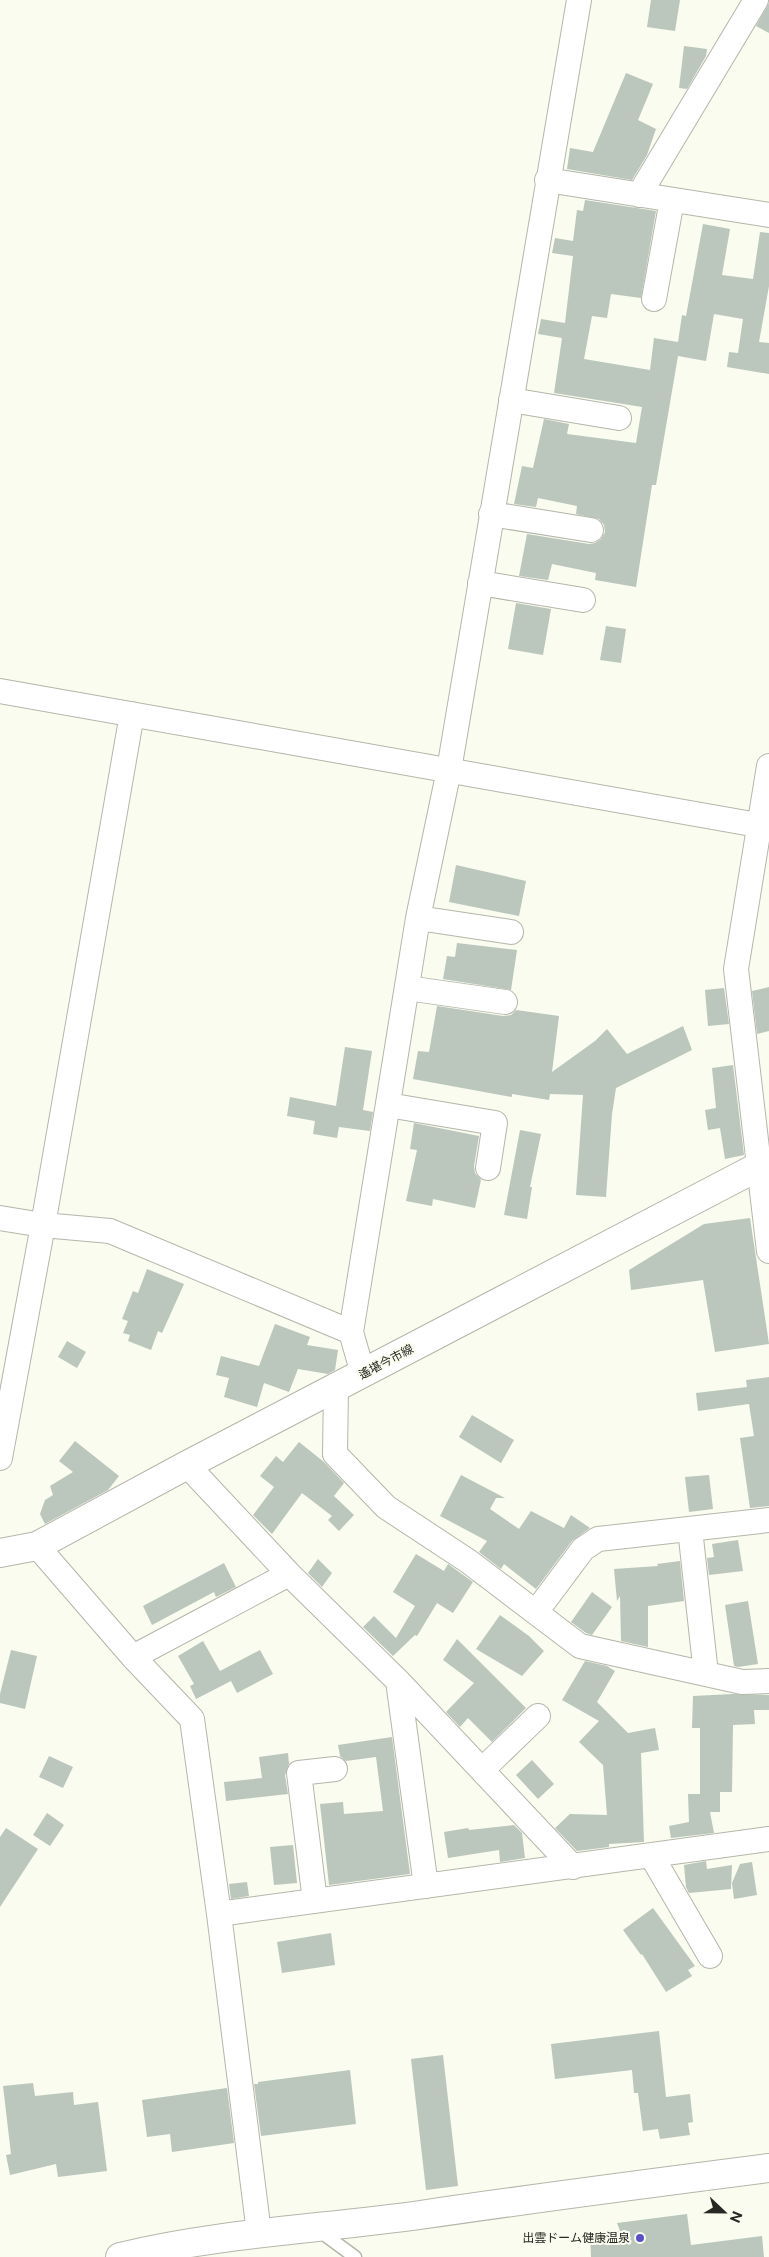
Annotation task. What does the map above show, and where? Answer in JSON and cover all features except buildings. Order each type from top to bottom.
[{"type":"main road","name":"遙堪今市線","points":[[0,1553],[37,1546],[187,1465],[764,1163]]},
{"type":"main road","points":[[120,2257],[202,2250],[259,2233],[769,2168]]},
{"type":"street","points":[[362,1374],[351,1332],[418,918],[449,770],[547,180],[579,0]]},
{"type":"street","points":[[638,195],[756,0]]},
{"type":"street","points":[[547,180],[769,215]]},
{"type":"street","points":[[654,299],[672,200]]},
{"type":"street","points":[[511,400],[619,418]]},
{"type":"street","points":[[491,514],[591,530]]},
{"type":"street","points":[[480,584],[583,600]]},
{"type":"street","points":[[0,691],[764,826]]},
{"type":"street","points":[[0,1458],[44,1225],[132,714]]},
{"type":"street","points":[[769,766],[764,826],[736,969],[764,1163],[769,1251]]},
{"type":"street","points":[[418,918],[511,932]]},
{"type":"street","points":[[407,988],[505,1002]]},
{"type":"street","points":[[388,1105],[495,1123],[488,1168]]},
{"type":"street","points":[[0,1218],[44,1225],[110,1231],[351,1332]]},
{"type":"street","points":[[336,1388],[334,1454],[386,1507],[468,1561],[580,1646],[742,1682],[769,1681]]},
{"type":"street","points":[[187,1465],[289,1574],[398,1681],[573,1867]]},
{"type":"street","points":[[536,1612],[583,1549],[598,1540],[769,1520]]},
{"type":"street","points":[[690,1529],[706,1674]]},
{"type":"street","points":[[37,1546],[133,1657],[192,1719],[219,1914],[259,2233]]},
{"type":"street","points":[[133,1657],[289,1574]]},
{"type":"street","points":[[398,1681],[426,1886]]},
{"type":"street","points":[[482,1770],[538,1716]]},
{"type":"street","points":[[315,1901],[299,1773],[335,1769]]},
{"type":"street","points":[[219,1914],[769,1839]]},
{"type":"street","points":[[651,1855],[710,1956]]},
{"type":"lane","points":[[314,2227],[355,2257]]},
{"type":"place","name":"出雲ドーム健康温泉","points":[[640,2238]]}]
